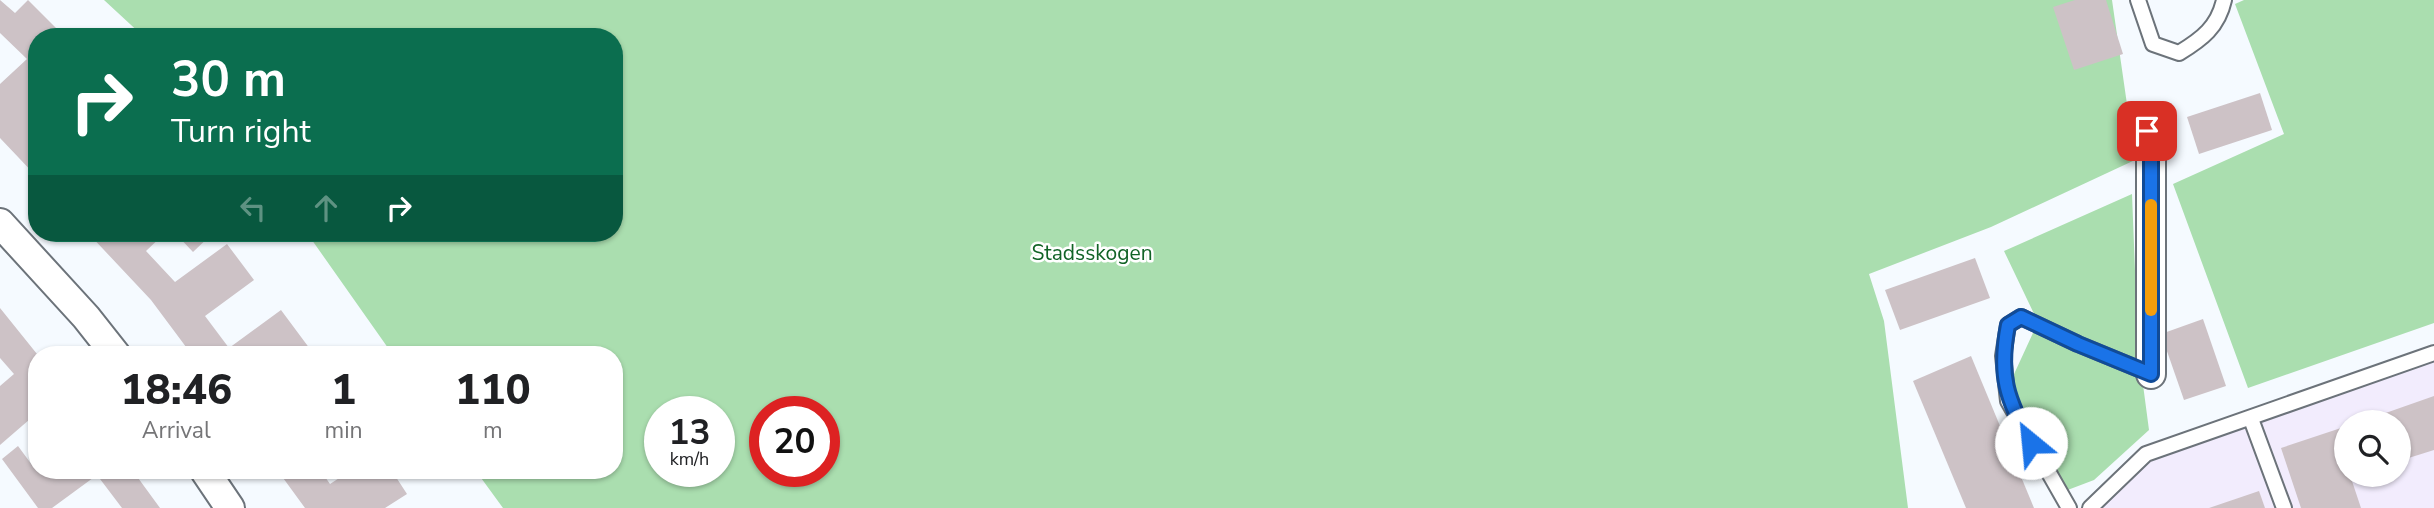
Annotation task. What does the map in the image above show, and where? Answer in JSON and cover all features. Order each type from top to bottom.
[{"type":"street","points":[[2147,131],[2151,149],[2151,374]]},
{"type":"street","points":[[0,223],[109,346]]},
{"type":"street","points":[[210,479],[230,508]]},
{"type":"lane","points":[[2138,0],[2153,44],[2179,53],[2204,38],[2221,16],[2224,0]]},
{"type":"lane","points":[[2069,508],[2008,401],[2003,356],[2008,325],[2021,317],[2151,374]]},
{"type":"lane","points":[[2090,508],[2146,454],[2434,353]]},
{"type":"lane","points":[[2251,419],[2284,508]]},
{"type":"shaded area","points":[[2434,353],[2434,508],[2090,508],[2146,454]]},
{"type":"green space","name":"Stadsskogen","points":[[104,0],[2112,0],[2135,160],[1991,227],[1869,274],[1884,321],[1908,508],[503,508],[482,479],[623,479],[623,346],[387,346],[313,242],[623,242],[623,28],[134,28]]},
{"type":"green space","points":[[2244,0],[2434,0],[2434,323],[2248,388],[2173,184],[2284,134],[2235,4]]},
{"type":"green space","points":[[2132,194],[2138,347],[2149,430],[2094,480],[2065,491],[2009,385],[2038,322],[2004,251]]},
{"type":"building","points":[[0,0],[15,13],[28,0],[56,28],[28,28],[28,168],[0,138],[0,84],[27,59],[0,33]]},
{"type":"building","points":[[2075,0],[2106,0],[2123,54],[2074,70],[2053,7]]},
{"type":"building","points":[[2260,93],[2272,130],[2199,154],[2187,117]]},
{"type":"building","points":[[96,242],[156,242],[146,251],[175,282],[227,244],[254,280],[205,316],[228,346],[185,346],[151,300]]},
{"type":"building","points":[[184,242],[204,242],[193,252]]},
{"type":"building","points":[[1975,258],[1990,298],[1900,330],[1885,290]]},
{"type":"building","points":[[0,308],[31,346],[28,346],[28,421],[0,445],[0,386],[14,374],[0,358]]},
{"type":"building","points":[[281,310],[308,346],[232,346]]},
{"type":"building","points":[[2203,319],[2226,386],[2184,400],[2161,334]]},
{"type":"building","points":[[1971,356],[2034,508],[1966,508],[1913,381]]},
{"type":"building","points":[[2434,396],[2434,450],[2411,457],[2411,410],[2394,410]]},
{"type":"building","points":[[2334,430],[2334,487],[2354,487],[2361,508],[2301,508],[2281,448]]},
{"type":"building","points":[[18,446],[28,460],[28,479],[92,479],[52,508],[38,508],[2,459]]},
{"type":"building","points":[[100,479],[139,479],[160,508],[122,508]]},
{"type":"building","points":[[284,479],[327,479],[330,484],[338,479],[397,479],[407,494],[385,508],[305,508]]},
{"type":"building","points":[[2259,491],[2265,508],[2209,508]]},
{"type":"slow traffic","points":[[2151,205],[2151,310]]},
{"type":"route","points":[[2031,443],[2008,401],[2004,372],[2003,356],[2008,325],[2021,317],[2151,374],[2151,149],[2147,131]]}]
